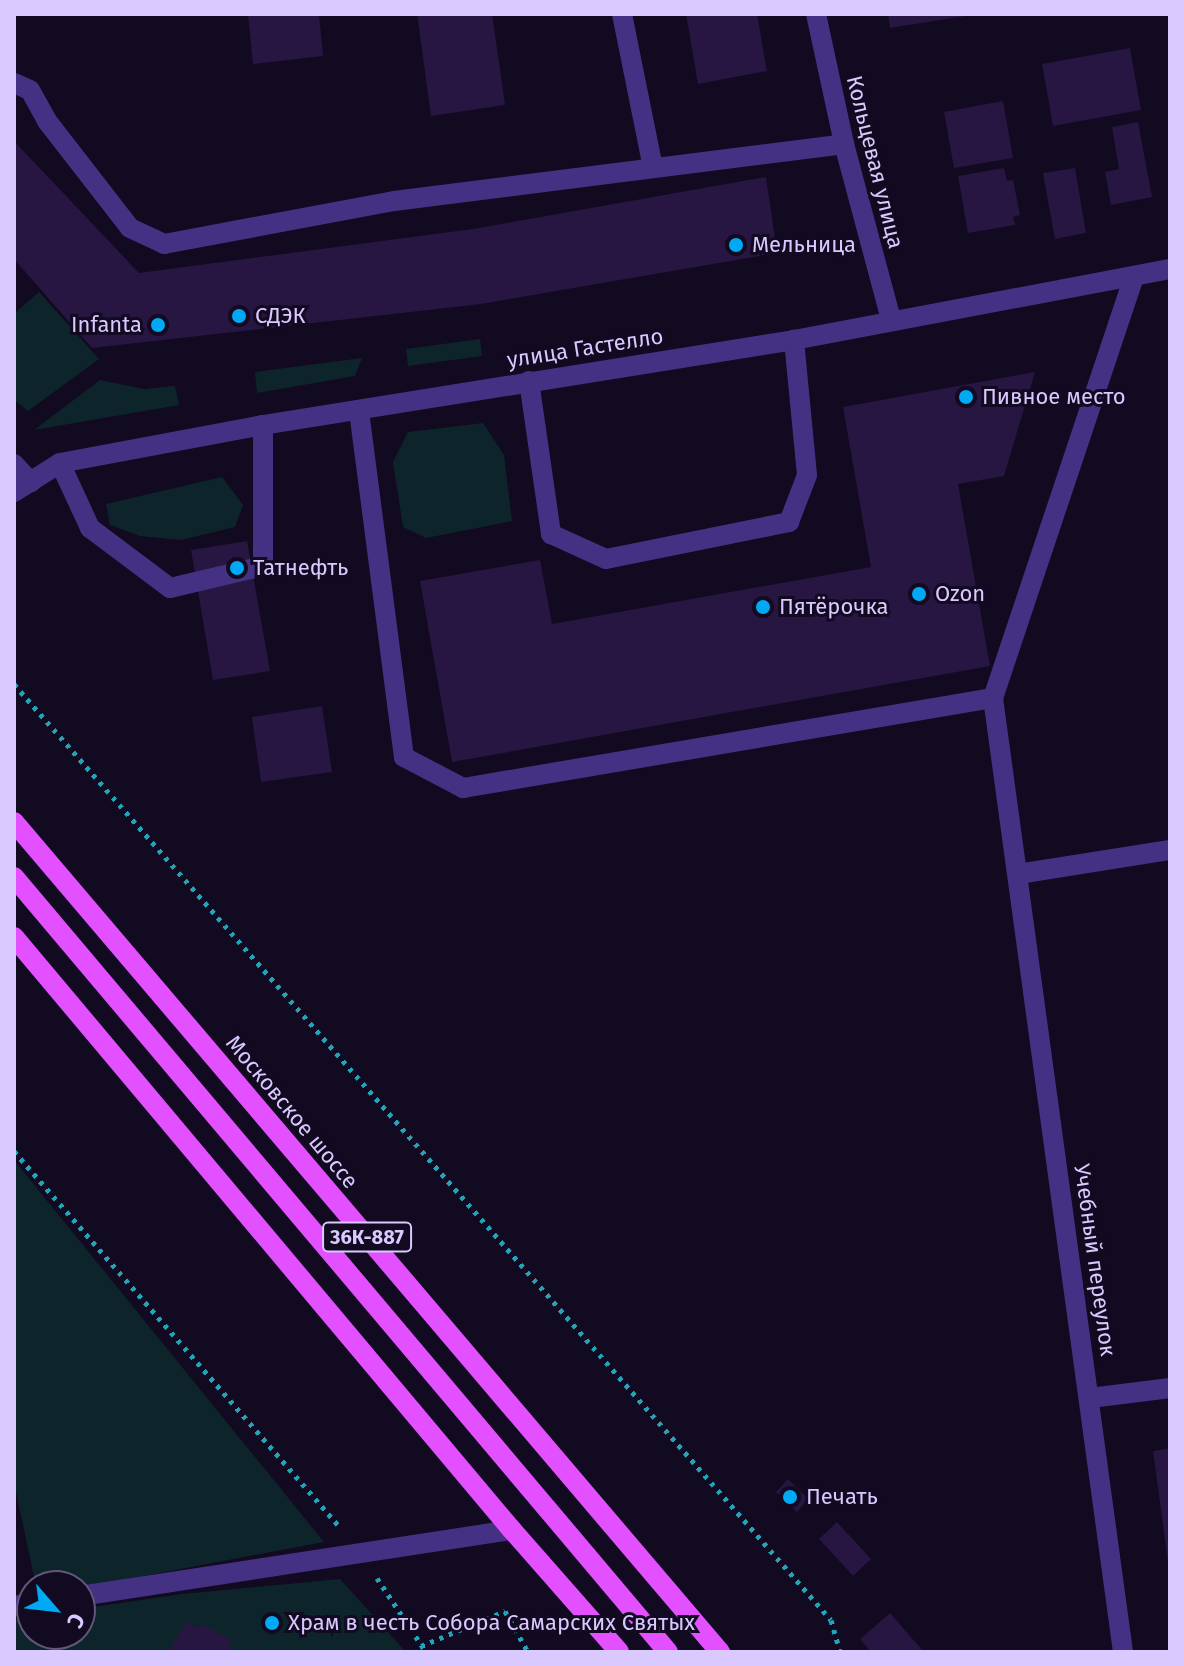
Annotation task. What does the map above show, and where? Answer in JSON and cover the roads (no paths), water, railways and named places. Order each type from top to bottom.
[{"type":"main road","name":"Московское шоссе","points":[[14,822],[720,1652]]},
{"type":"main road","name":"36К-887","points":[[14,877],[668,1652]]},
{"type":"main road","name":"36К-887","points":[[14,937],[512,1530],[619,1652]]},
{"type":"street","points":[[622,14],[653,168]]},
{"type":"street","name":"Кольцевая улица","points":[[816,14],[844,144],[891,320]]},
{"type":"street","points":[[14,83],[30,90],[47,121],[130,228],[164,244],[394,201],[844,144]]},
{"type":"street","name":"улица Гастелло","points":[[22,487],[60,463],[263,425],[794,340],[1170,269]]},
{"type":"street","points":[[359,411],[404,757],[463,788],[993,698],[1134,276]]},
{"type":"street","points":[[529,381],[551,534],[606,559],[789,522],[807,475],[794,340]]},
{"type":"street","points":[[60,463],[90,528],[170,588],[263,566],[263,425]]},
{"type":"street","points":[[14,464],[22,487]]},
{"type":"street","name":"Учебный переулок","points":[[993,698],[1123,1652]]},
{"type":"street","points":[[1018,874],[1170,850]]},
{"type":"street","points":[[1090,1398],[1170,1388]]},
{"type":"street","points":[[96,1593],[512,1530]]},
{"type":"place","name":"Мельница","points":[[736,245]]},
{"type":"place","name":"СДЭК","points":[[239,316]]},
{"type":"place","name":"Infanta","points":[[158,325]]},
{"type":"place","name":"Пивное место","points":[[966,397]]},
{"type":"place","name":"Татнефть","points":[[237,568]]},
{"type":"place","name":"Ozon","points":[[919,594]]},
{"type":"place","name":"Пятёрочка","points":[[763,607]]},
{"type":"place","name":"Печать","points":[[790,1497]]},
{"type":"place","name":"Храм в честь Собора Самарских Святых","points":[[272,1623]]}]
